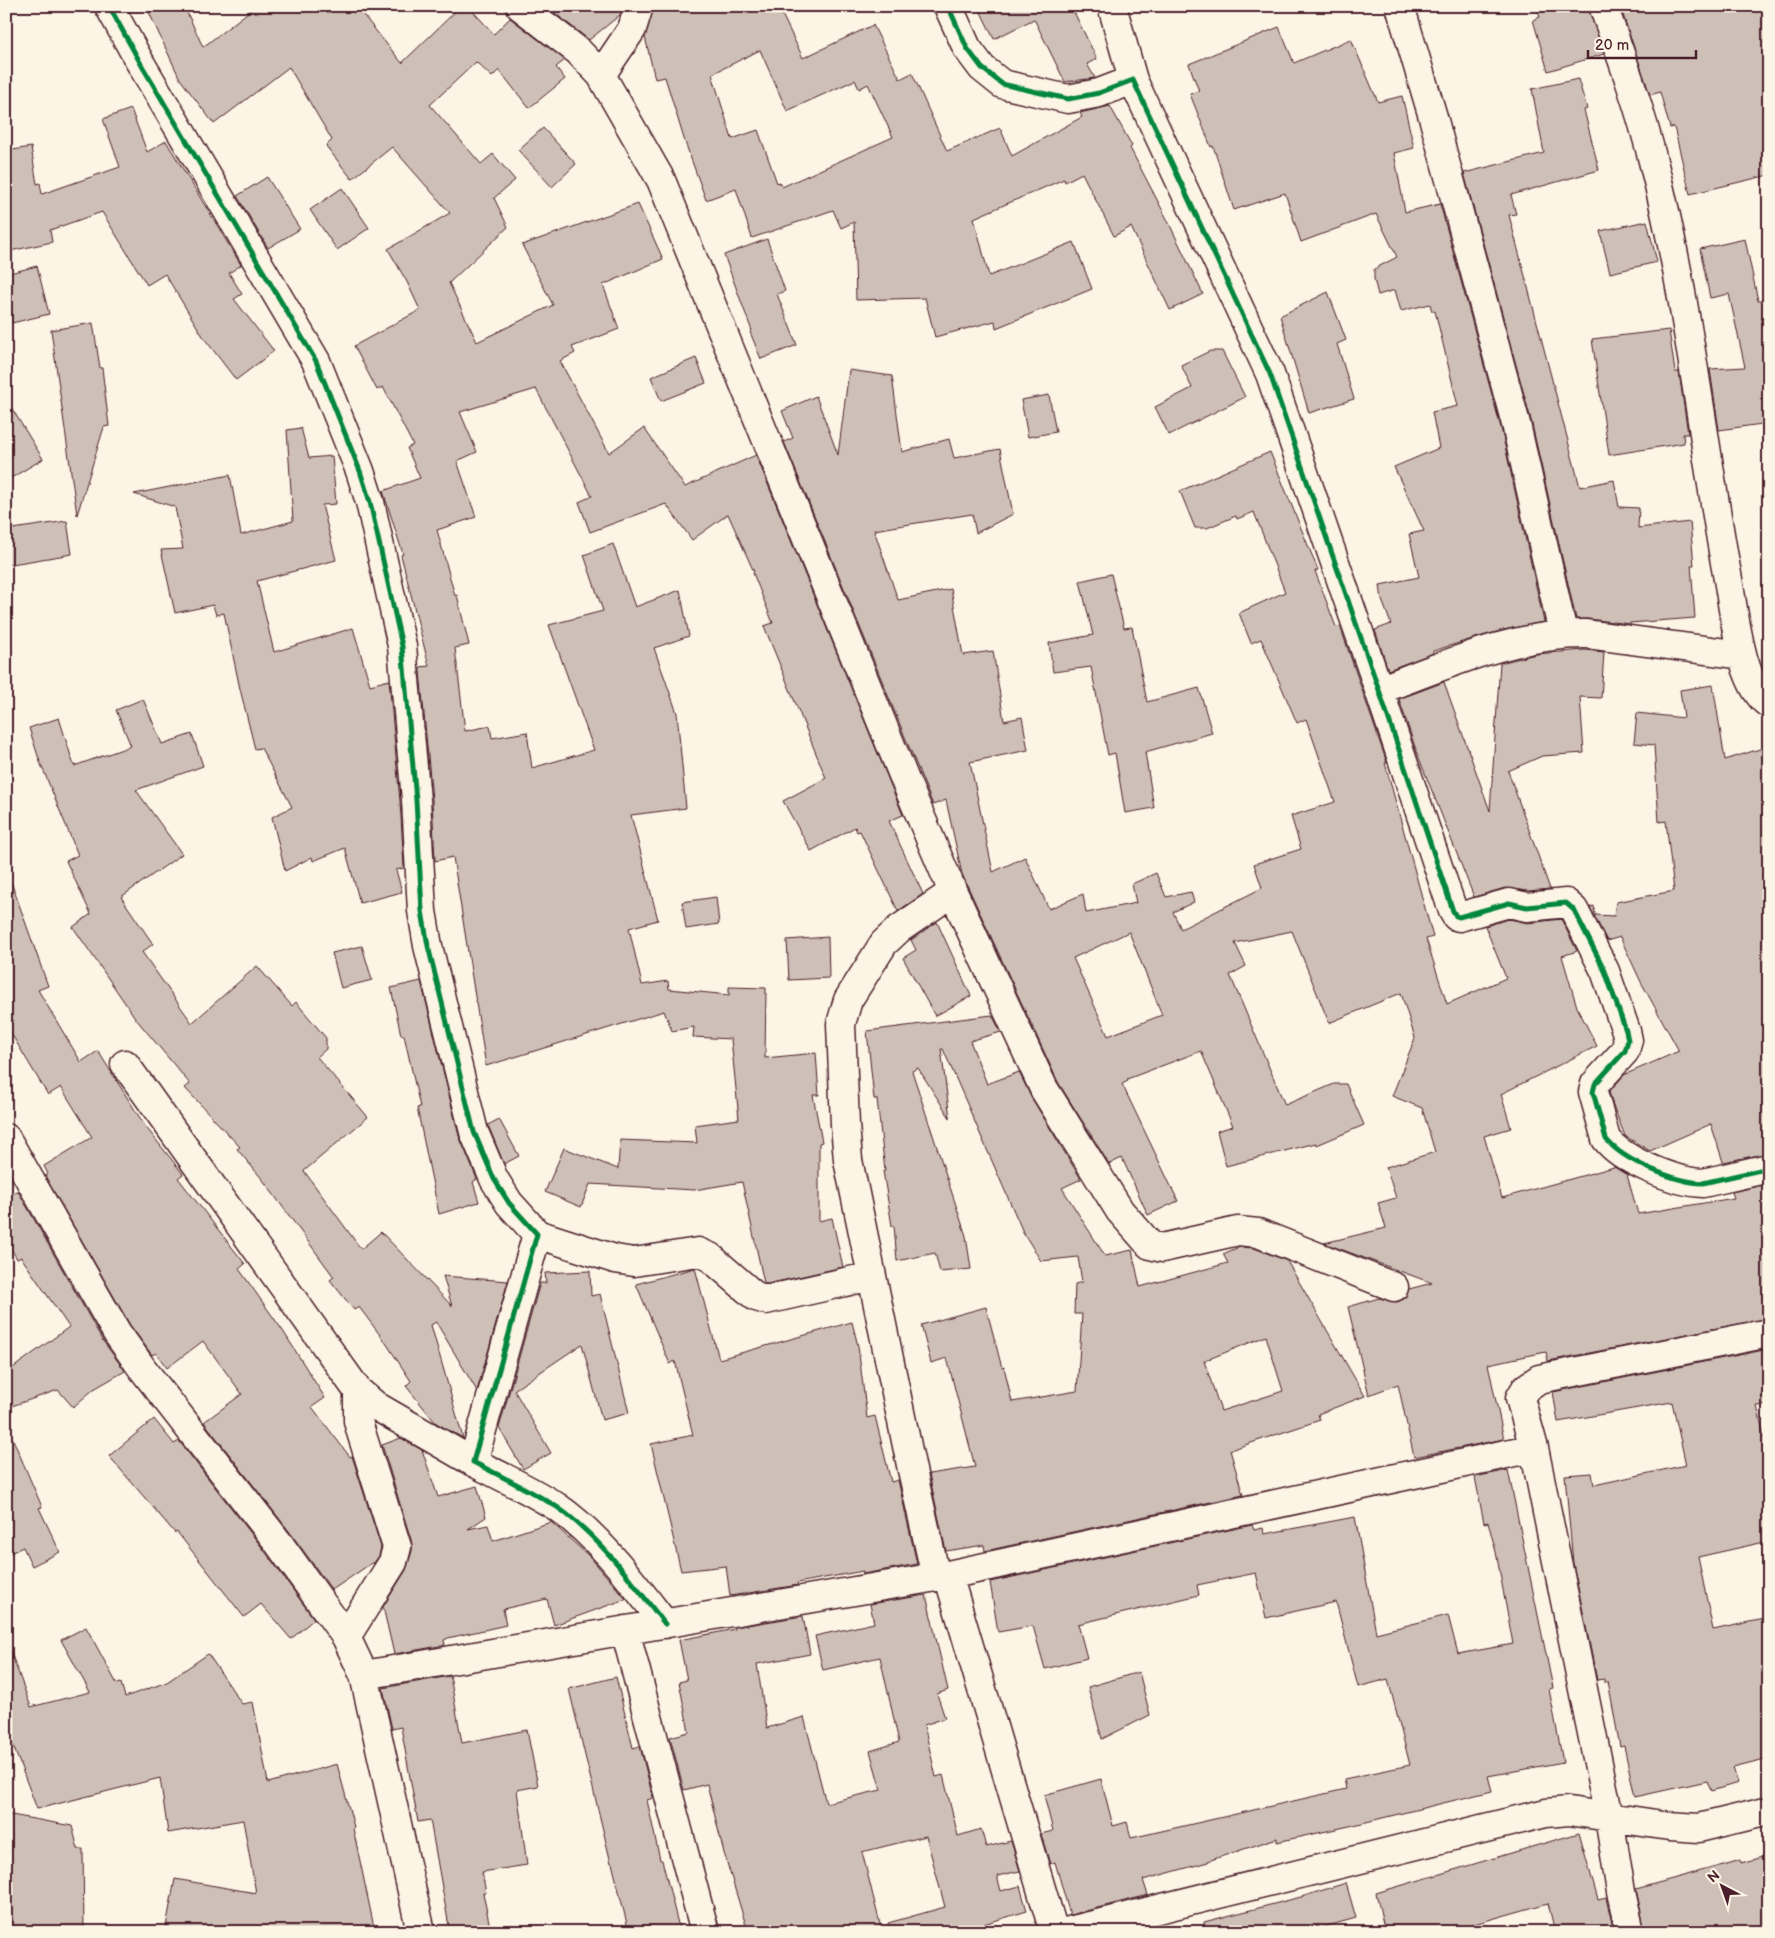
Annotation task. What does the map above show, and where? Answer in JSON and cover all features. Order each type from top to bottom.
[{"type":"street","points":[[109,6],[141,64],[316,361],[360,471],[370,502],[402,646],[416,800],[422,911],[428,946],[474,1132],[494,1180],[509,1203],[537,1234],[616,1259],[634,1262],[698,1252],[710,1258],[756,1297],[766,1300],[872,1276]]},
{"type":"street","points":[[520,6],[578,51],[601,74],[661,180],[905,780],[953,892],[1044,1089],[1120,1210],[1150,1245],[1162,1248],[1238,1231],[1258,1233],[1394,1287]]},
{"type":"street","points":[[601,74],[632,29],[639,6]]},
{"type":"street","points":[[948,6],[966,48],[982,68],[1002,84],[1068,99],[1099,93],[1134,80]]},
{"type":"street","points":[[1112,6],[1134,80],[1270,374],[1456,916],[1464,916],[1509,903],[1527,907],[1566,903],[1574,910],[1605,971],[1628,1040],[1625,1051],[1595,1084],[1593,1092],[1606,1139],[1611,1145],[1644,1167],[1693,1182],[1703,1183],[1769,1168]]},
{"type":"street","points":[[1400,6],[1433,117],[1516,424],[1563,633]]},
{"type":"street","points":[[1604,6],[1654,164],[1681,292],[1721,542],[1742,655],[1749,679],[1762,699],[1769,704]]},
{"type":"street","points":[[1379,690],[1479,652],[1563,633],[1586,634],[1742,655]]},
{"type":"street","points":[[953,892],[899,929],[884,943],[848,1000],[841,1024],[848,1160],[872,1276],[942,1576],[1054,1932]]},
{"type":"street","points":[[125,1064],[358,1391],[376,1406],[558,1508],[581,1527],[628,1577],[666,1624]]},
{"type":"street","points":[[6,1138],[117,1333],[148,1376],[278,1541],[346,1637],[364,1675],[421,1932]]},
{"type":"street","points":[[473,1462],[537,1234]]},
{"type":"street","points":[[1630,1932],[1621,1892],[1609,1816],[1534,1448],[1520,1398],[1526,1388],[1538,1379],[1769,1333]]},
{"type":"street","points":[[346,1637],[392,1562],[397,1547],[360,1432],[358,1391]]},
{"type":"street","points":[[364,1675],[942,1576],[1534,1448]]},
{"type":"street","points":[[626,1630],[705,1932]]},
{"type":"street","points":[[1065,1932],[1546,1813],[1569,1811],[1668,1826],[1699,1828],[1769,1811]]},
{"type":"building","points":[[146,6],[184,6],[203,47],[256,6],[356,6],[402,63],[461,6],[468,6],[494,34],[510,18],[565,60],[556,67],[565,79],[529,108],[499,70],[492,77],[476,62],[430,105],[481,164],[493,154],[515,180],[494,198],[508,227],[449,283],[477,342],[553,305],[522,245],[638,204],[663,259],[603,285],[619,329],[572,347],[575,353],[560,361],[609,453],[644,428],[685,487],[756,455],[903,815],[889,821],[923,894],[898,911],[860,831],[857,832],[855,827],[811,851],[783,801],[826,778],[764,626],[773,623],[754,572],[728,514],[692,540],[666,504],[590,532],[579,502],[592,496],[536,389],[460,412],[477,452],[457,461],[476,517],[437,530],[455,596],[457,595],[469,645],[455,648],[465,731],[490,726],[492,738],[527,732],[532,768],[594,750],[549,625],[603,611],[584,555],[613,544],[635,607],[680,590],[689,636],[654,648],[677,713],[686,808],[631,815],[658,920],[629,928],[642,985],[668,981],[669,989],[729,995],[729,987],[766,988],[765,1058],[816,1053],[819,1095],[813,1095],[822,1142],[819,1143],[819,1221],[832,1218],[843,1267],[767,1284],[764,1283],[742,1182],[694,1190],[590,1184],[581,1207],[545,1192],[564,1148],[618,1169],[620,1140],[697,1143],[695,1125],[739,1119],[731,1039],[693,1037],[694,1027],[672,1031],[664,1011],[486,1066],[453,857],[435,861],[432,799],[420,671],[420,667],[429,666],[401,555],[403,554],[383,491],[420,478],[407,448],[413,445],[383,387],[377,390],[354,346],[420,310],[388,249],[450,213],[392,147],[352,179],[326,146],[332,140],[289,67],[214,124],[180,79]]},
{"type":"building","points":[[546,6],[623,6],[620,15],[589,40]]},
{"type":"building","points":[[654,6],[778,6],[803,58],[873,25],[900,79],[912,73],[947,151],[1000,128],[1012,156],[1082,117],[1080,113],[1110,106],[1132,146],[1130,148],[1203,294],[1170,310],[1131,227],[1114,236],[1082,173],[1065,182],[1064,179],[974,218],[989,276],[1074,242],[1092,289],[996,328],[995,321],[935,337],[925,298],[856,300],[854,222],[841,228],[833,210],[752,238],[736,189],[706,200],[685,142],[665,77],[655,79],[645,37]],"holes":[[[760,50],[787,111],[855,80],[859,89],[868,84],[893,137],[782,187],[780,182],[777,183],[758,130],[732,139],[712,74]]]},
{"type":"building","points":[[978,6],[1071,6],[1097,59],[1087,64],[1095,78],[1065,82],[1034,19],[994,39]]},
{"type":"building","points":[[1536,6],[1588,6],[1604,54],[1548,71],[1533,20],[1540,17]]},
{"type":"building","points":[[1620,6],[1769,6],[1769,175],[1690,194],[1674,127],[1670,128],[1660,92],[1650,95]]},
{"type":"building","points":[[1279,27],[1294,63],[1351,39],[1378,102],[1402,96],[1414,148],[1394,153],[1405,212],[1440,204],[1501,428],[1544,622],[1475,638],[1433,651],[1433,653],[1388,670],[1375,630],[1391,624],[1382,600],[1380,585],[1419,577],[1409,534],[1424,531],[1394,467],[1439,448],[1432,412],[1458,406],[1435,311],[1432,311],[1430,304],[1401,311],[1395,290],[1378,295],[1374,279],[1374,269],[1397,257],[1376,214],[1301,242],[1285,193],[1234,210],[1213,146],[1211,147],[1190,94],[1199,91],[1189,64]]},
{"type":"building","points":[[1578,79],[1587,109],[1584,110],[1599,170],[1511,195],[1516,214],[1509,215],[1580,487],[1614,480],[1619,507],[1639,508],[1638,528],[1690,522],[1694,565],[1691,565],[1695,618],[1630,624],[1576,619],[1531,420],[1464,173],[1544,153],[1532,89]]},
{"type":"building","points":[[131,109],[147,152],[166,141],[241,265],[229,273],[242,294],[234,299],[274,351],[236,380],[204,338],[165,274],[147,285],[102,212],[50,230],[52,242],[10,251],[6,232],[6,151],[31,147],[37,184],[40,183],[42,194],[120,167],[103,119]]},
{"type":"building","points":[[543,128],[576,164],[552,187],[518,150]]},
{"type":"building","points":[[267,177],[300,229],[268,248],[237,196]]},
{"type":"building","points":[[342,188],[369,228],[337,250],[310,210]]},
{"type":"building","points":[[1647,221],[1657,262],[1610,273],[1600,231]]},
{"type":"building","points":[[767,239],[785,291],[777,294],[797,345],[761,359],[724,255]]},
{"type":"building","points":[[1745,239],[1758,301],[1769,298],[1769,423],[1719,430],[1710,369],[1745,367],[1729,294],[1710,298],[1700,249]]},
{"type":"building","points":[[37,266],[49,314],[12,323],[6,300],[6,274]]},
{"type":"building","points":[[1328,292],[1346,340],[1337,344],[1354,399],[1309,413],[1280,316]]},
{"type":"building","points":[[93,323],[100,368],[102,368],[109,426],[104,427],[77,515],[51,330]]},
{"type":"building","points":[[1669,330],[1675,372],[1679,372],[1688,434],[1683,434],[1684,443],[1609,455],[1592,339]]},
{"type":"building","points":[[1210,351],[1222,351],[1245,397],[1169,435],[1155,407],[1192,388],[1181,365]]},
{"type":"building","points":[[696,358],[706,383],[661,401],[651,377]]},
{"type":"building","points":[[849,370],[892,376],[902,452],[949,439],[954,458],[1000,449],[1013,514],[976,533],[972,514],[874,530],[898,600],[951,589],[963,655],[993,651],[1004,721],[1022,717],[1028,750],[970,762],[993,872],[1025,857],[1049,909],[1083,894],[1086,913],[1136,903],[1132,884],[1156,873],[1166,897],[1191,892],[1194,902],[1173,912],[1181,929],[1262,888],[1254,864],[1301,849],[1291,816],[1335,802],[1306,719],[1297,723],[1261,639],[1251,643],[1239,613],[1285,592],[1254,512],[1237,519],[1236,516],[1207,528],[1195,528],[1180,491],[1270,452],[1318,570],[1315,571],[1336,627],[1340,626],[1387,763],[1385,763],[1433,937],[1426,939],[1447,1004],[1506,978],[1485,926],[1509,919],[1528,923],[1561,919],[1577,951],[1562,956],[1577,1007],[1597,1046],[1501,1094],[1511,1128],[1484,1136],[1502,1198],[1614,1167],[1627,1175],[1638,1214],[1734,1198],[1732,1192],[1769,1184],[1769,1318],[1548,1361],[1546,1352],[1488,1364],[1504,1439],[1414,1457],[1398,1384],[1369,1395],[1348,1307],[1379,1298],[1397,1302],[1404,1299],[1409,1289],[1432,1283],[1324,1243],[1386,1228],[1378,1203],[1396,1198],[1386,1167],[1435,1152],[1422,1108],[1392,1096],[1415,1038],[1401,993],[1329,1023],[1292,931],[1235,943],[1246,966],[1230,975],[1285,1105],[1334,1084],[1346,1084],[1364,1125],[1317,1145],[1316,1143],[1226,1166],[1217,1131],[1233,1126],[1201,1051],[1127,1079],[1128,1081],[1122,1084],[1178,1201],[1148,1215],[1122,1158],[1109,1164],[1058,1082],[962,874],[946,800],[933,805],[784,442],[793,438],[782,411],[816,396],[838,455]],"holes":[[[1129,932],[1162,1015],[1108,1036],[1073,958]]]},
{"type":"building","points":[[1049,395],[1056,432],[1028,437],[1021,400]]},
{"type":"building","points":[[6,399],[43,459],[6,481]]},
{"type":"building","points":[[301,428],[309,458],[332,456],[336,504],[322,505],[336,560],[257,581],[274,652],[353,628],[370,685],[389,680],[404,868],[396,870],[402,892],[360,903],[345,848],[313,861],[312,857],[285,871],[272,817],[292,807],[261,748],[255,749],[224,613],[216,615],[213,605],[175,613],[161,550],[183,549],[175,507],[134,494],[230,475],[241,535],[293,521],[287,430]]},
{"type":"building","points":[[67,521],[72,554],[6,565],[6,530]]},
{"type":"building","points":[[1111,574],[1124,628],[1132,627],[1147,702],[1199,688],[1212,733],[1145,752],[1154,808],[1125,813],[1115,753],[1108,755],[1091,667],[1053,672],[1049,643],[1093,635],[1080,581]]},
{"type":"building","points":[[1585,650],[1604,652],[1601,698],[1580,697],[1584,753],[1542,756],[1508,771],[1550,889],[1528,891],[1505,888],[1474,897],[1417,753],[1399,699],[1444,682],[1490,811],[1500,663],[1536,654]]},
{"type":"building","points":[[1713,685],[1725,760],[1769,746],[1769,1153],[1723,1162],[1711,1124],[1650,1151],[1625,1136],[1609,1092],[1624,1075],[1679,1051],[1641,982],[1620,937],[1607,941],[1590,907],[1594,906],[1595,915],[1614,916],[1616,902],[1674,891],[1666,821],[1659,822],[1654,745],[1634,743],[1637,713],[1684,718],[1680,690]]},
{"type":"building","points":[[143,699],[162,744],[192,734],[203,766],[136,790],[182,854],[121,897],[153,944],[142,952],[192,1023],[257,966],[292,1006],[296,1002],[326,1038],[326,1049],[317,1057],[368,1117],[304,1171],[361,1249],[381,1232],[452,1306],[443,1276],[508,1281],[477,1391],[436,1322],[431,1325],[463,1438],[436,1423],[406,1386],[411,1381],[386,1343],[359,1307],[354,1310],[330,1280],[334,1277],[263,1180],[237,1149],[240,1147],[185,1088],[190,1084],[136,1019],[73,927],[91,914],[66,861],[78,855],[40,762],[29,728],[59,718],[74,766],[131,746],[116,710]]},
{"type":"building","points":[[10,879],[48,986],[38,990],[81,1062],[98,1051],[145,1126],[183,1174],[178,1178],[245,1264],[239,1269],[283,1331],[325,1398],[312,1407],[350,1457],[352,1456],[381,1547],[379,1556],[373,1564],[373,1562],[332,1590],[289,1531],[204,1422],[242,1394],[203,1341],[167,1368],[156,1353],[152,1355],[130,1325],[45,1176],[48,1174],[44,1166],[92,1137],[61,1087],[48,1095],[6,1025],[6,880]]},
{"type":"building","points":[[716,897],[719,924],[686,929],[682,902]]},
{"type":"building","points":[[937,922],[971,996],[935,1016],[903,958],[916,950],[911,940]]},
{"type":"building","points":[[828,937],[829,978],[789,980],[787,940]]},
{"type":"building","points":[[362,946],[372,980],[341,988],[332,953]]},
{"type":"building","points":[[421,981],[459,1136],[477,1179],[473,1182],[479,1202],[439,1214],[417,1108],[420,1107],[404,1035],[401,1035],[391,988]]},
{"type":"building","points":[[992,1015],[1001,1032],[970,1041],[987,1084],[1019,1072],[1031,1097],[1081,1179],[1062,1188],[1105,1256],[1132,1250],[1140,1287],[1228,1263],[1223,1254],[1239,1247],[1254,1248],[1287,1261],[1365,1396],[1318,1414],[1320,1420],[1230,1450],[1243,1495],[985,1551],[984,1545],[946,1551],[929,1474],[975,1467],[947,1358],[931,1363],[921,1325],[986,1307],[1002,1368],[1004,1367],[1012,1402],[1077,1391],[1082,1314],[1074,1314],[1075,1284],[1082,1282],[1078,1257],[1041,1261],[1023,1232],[943,1049],[941,1049],[950,1118],[918,1068],[912,1071],[966,1236],[971,1269],[940,1272],[935,1253],[897,1261],[894,1226],[892,1226],[883,1171],[885,1171],[877,1099],[874,1099],[867,1031]],"holes":[[[1266,1336],[1283,1391],[1221,1411],[1204,1361]]]},
{"type":"building","points":[[499,1119],[519,1156],[504,1164],[488,1125]]},
{"type":"building","points":[[18,1191],[103,1341],[125,1371],[94,1389],[73,1407],[58,1390],[6,1408],[6,1373],[69,1327],[21,1257],[17,1259],[6,1240],[6,1197]]},
{"type":"building","points":[[695,1268],[719,1359],[852,1322],[858,1346],[867,1418],[875,1416],[891,1482],[898,1480],[917,1564],[863,1574],[863,1571],[797,1583],[798,1585],[730,1596],[726,1566],[681,1571],[651,1444],[693,1435],[675,1361],[670,1364],[636,1284]]},
{"type":"building","points":[[590,1271],[591,1296],[600,1294],[629,1413],[602,1420],[582,1344],[514,1390],[551,1453],[523,1469],[499,1428],[540,1283],[546,1283],[545,1273]]},
{"type":"building","points":[[1769,1349],[1769,1405],[1757,1406],[1769,1458],[1769,1541],[1698,1557],[1713,1630],[1769,1618],[1769,1759],[1733,1768],[1738,1783],[1711,1791],[1707,1781],[1635,1797],[1624,1746],[1620,1747],[1608,1682],[1604,1682],[1604,1679],[1597,1680],[1573,1563],[1565,1475],[1592,1473],[1594,1485],[1686,1465],[1672,1402],[1558,1422],[1553,1392]]},
{"type":"building","points":[[154,1419],[174,1444],[179,1441],[264,1550],[314,1619],[291,1639],[261,1604],[244,1617],[177,1532],[175,1533],[109,1456]]},
{"type":"building","points":[[6,1423],[42,1507],[39,1508],[60,1552],[32,1566],[23,1547],[6,1555]]},
{"type":"building","points":[[401,1438],[422,1450],[438,1497],[477,1486],[486,1517],[468,1529],[488,1525],[493,1541],[551,1522],[590,1557],[626,1599],[554,1625],[547,1599],[503,1609],[506,1625],[448,1638],[444,1640],[445,1645],[394,1654],[383,1607],[406,1570],[412,1551],[412,1543],[382,1445]]},
{"type":"building","points":[[1508,1470],[1553,1688],[1549,1689],[1563,1762],[1488,1776],[1492,1791],[1277,1842],[1277,1838],[1208,1862],[1143,1880],[1148,1895],[1070,1915],[1055,1862],[1050,1864],[1041,1834],[1053,1831],[1044,1795],[1101,1779],[1113,1826],[1127,1822],[1131,1838],[1346,1789],[1344,1779],[1410,1765],[1388,1679],[1358,1687],[1336,1602],[1266,1618],[1256,1573],[1197,1585],[1199,1595],[1078,1624],[1087,1658],[1045,1669],[1033,1626],[998,1632],[990,1582],[1252,1525],[1254,1530],[1263,1528],[1264,1534],[1355,1517],[1376,1633],[1448,1615],[1458,1654],[1513,1644],[1496,1552],[1488,1522],[1484,1523],[1475,1477]]},
{"type":"building","points":[[926,1595],[948,1690],[937,1694],[945,1718],[924,1725],[936,1777],[943,1775],[958,1836],[981,1829],[986,1847],[1011,1841],[1020,1871],[997,1876],[1001,1891],[1020,1886],[1027,1911],[957,1932],[889,1932],[888,1923],[945,1907],[926,1836],[862,1852],[882,1932],[748,1932],[724,1853],[707,1784],[684,1790],[670,1737],[689,1732],[679,1682],[687,1680],[679,1640],[735,1629],[735,1627],[803,1616],[810,1654],[757,1664],[767,1728],[804,1717],[826,1803],[881,1790],[870,1751],[899,1742],[880,1657],[823,1670],[815,1636],[874,1623],[870,1604]]},
{"type":"building","points":[[86,1627],[117,1684],[121,1683],[125,1697],[167,1682],[208,1654],[242,1704],[253,1702],[268,1783],[337,1764],[354,1827],[375,1932],[165,1932],[175,1879],[256,1893],[243,1820],[168,1833],[160,1778],[37,1809],[6,1727],[6,1651],[10,1650],[31,1707],[90,1692],[61,1640]]},
{"type":"building","points":[[1139,1672],[1150,1715],[1102,1739],[1088,1687]]},
{"type":"building","points":[[450,1676],[462,1743],[527,1730],[538,1786],[517,1790],[527,1865],[482,1872],[486,1893],[483,1893],[491,1932],[450,1932],[430,1820],[418,1822],[401,1727],[392,1729],[383,1688]]},
{"type":"building","points":[[616,1677],[633,1748],[640,1746],[653,1798],[647,1800],[660,1860],[662,1860],[680,1932],[629,1932],[611,1863],[569,1689]]},
{"type":"building","points":[[6,1814],[72,1826],[78,1849],[83,1849],[84,1932],[12,1932],[11,1909],[6,1909]]},
{"type":"building","points":[[1579,1833],[1598,1900],[1606,1898],[1614,1932],[1555,1932],[1548,1903],[1446,1932],[1385,1932],[1376,1893]]},
{"type":"building","points":[[1769,1855],[1769,1932],[1645,1932],[1636,1889],[1741,1860],[1741,1863]]},
{"type":"building","points":[[1346,1883],[1356,1918],[1306,1932],[1205,1932],[1204,1922],[1301,1897]]},
{"type":"building","points":[[1156,1926],[1158,1932],[1131,1932]]},
{"type":"cycle path","points":[[109,6],[141,64],[316,361],[360,471],[370,502],[402,646],[416,800],[422,911],[428,946],[474,1132],[494,1179],[509,1203],[537,1234],[473,1462],[557,1507],[572,1519],[615,1561],[665,1624]]},
{"type":"cycle path","points":[[948,6],[967,48],[982,68],[1002,84],[1068,99],[1099,93],[1133,80],[1270,374],[1453,911],[1459,917],[1509,903],[1527,907],[1566,903],[1574,910],[1605,971],[1628,1040],[1625,1051],[1595,1084],[1593,1092],[1606,1139],[1624,1155],[1650,1169],[1691,1182],[1703,1183],[1769,1168]]}]
